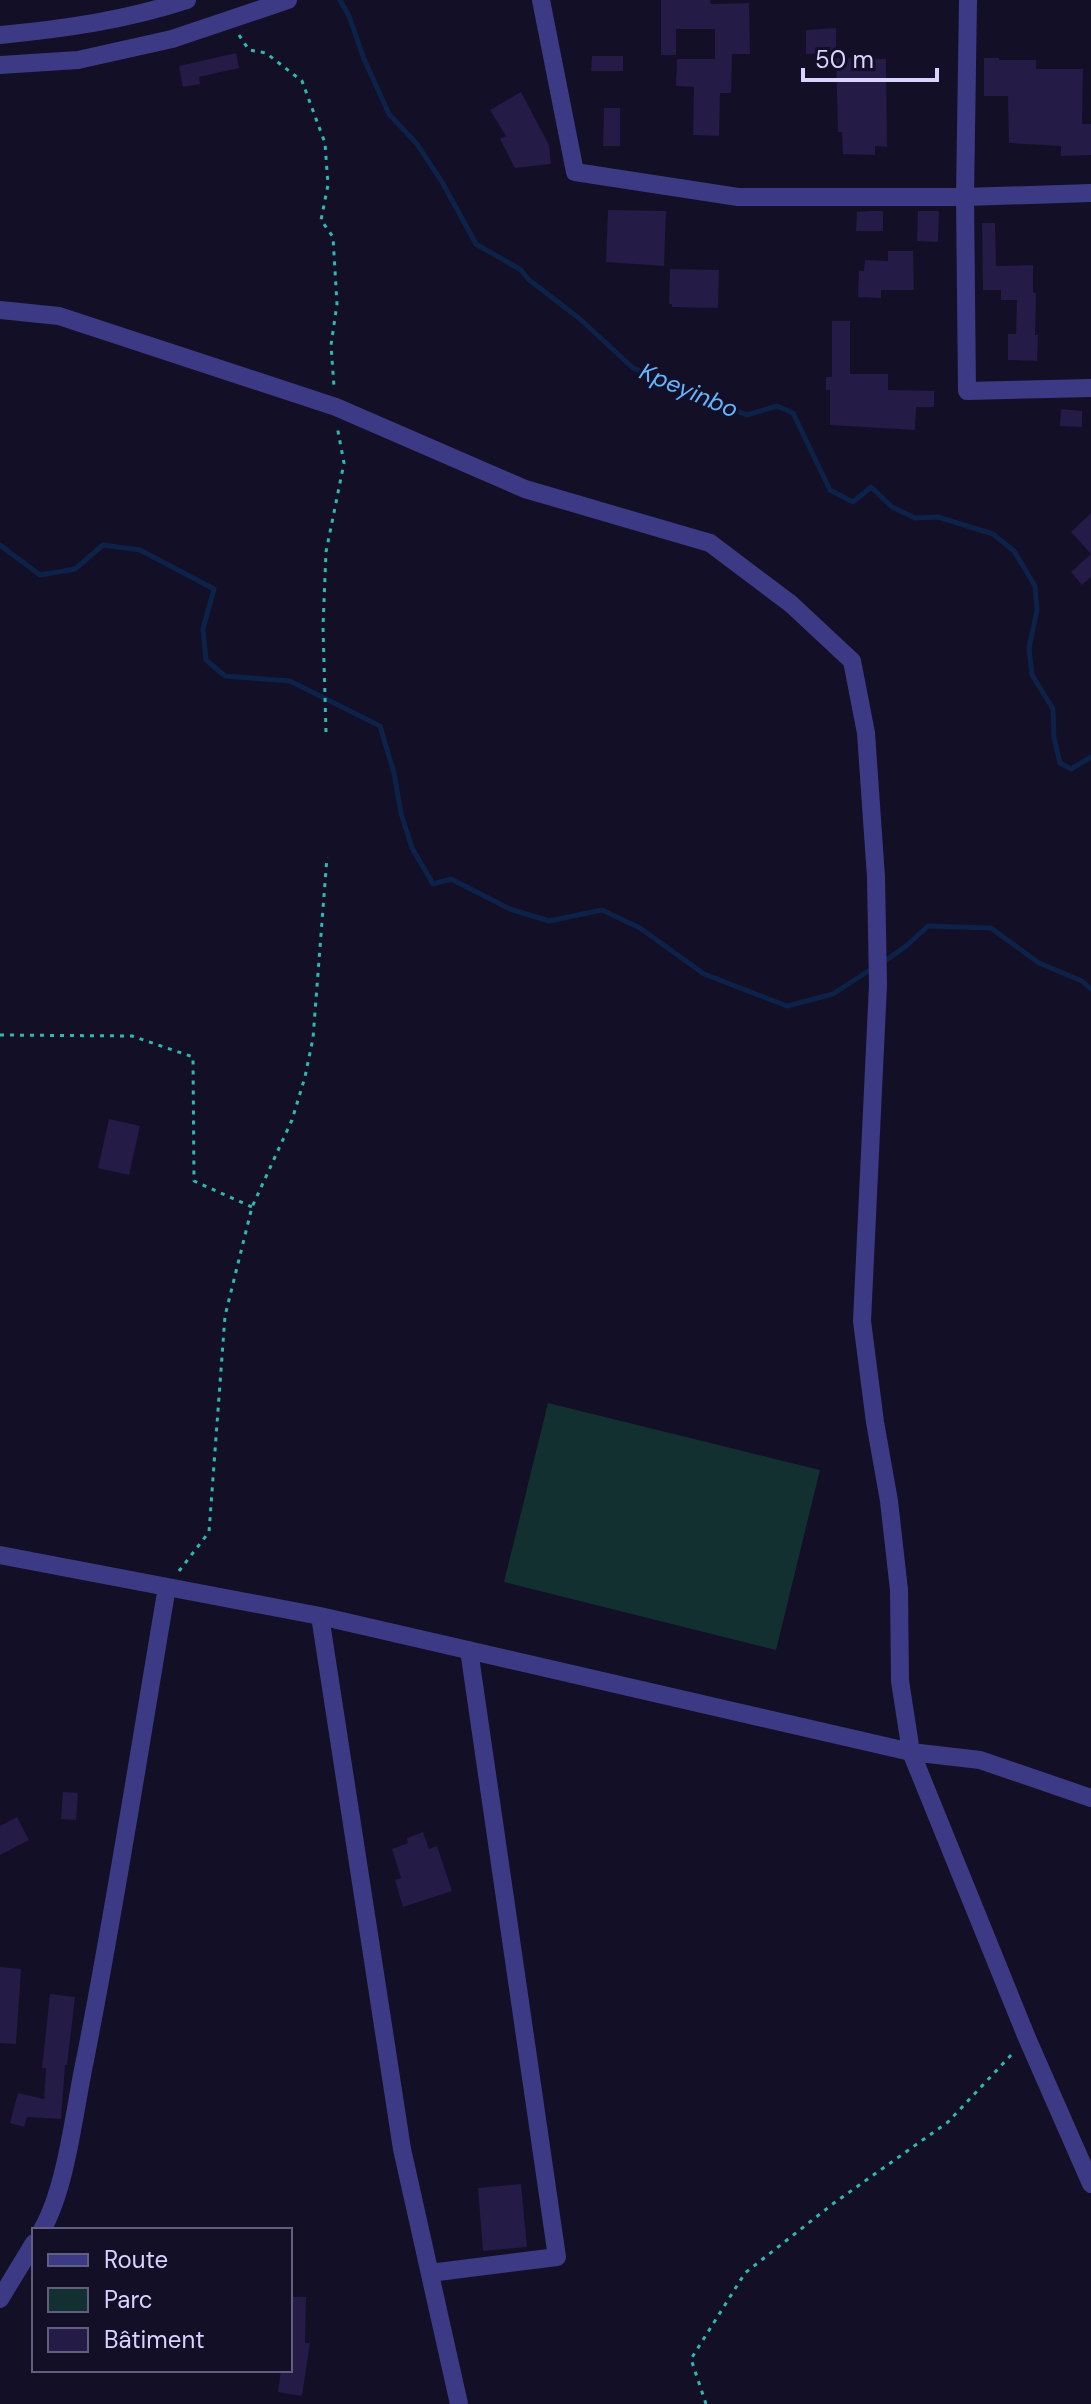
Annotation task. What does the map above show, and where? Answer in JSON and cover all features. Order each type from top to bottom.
[{"type":"street","points":[[0,35],[74,28],[154,11],[187,0]]},
{"type":"street","points":[[0,65],[78,60],[172,39],[288,0]]},
{"type":"street","points":[[541,0],[575,172],[738,197],[965,197],[1091,193]]},
{"type":"street","points":[[968,0],[965,197],[967,391],[1091,388]]},
{"type":"street","points":[[0,310],[59,316],[336,407],[525,489],[710,543],[791,604],[852,661],[866,733],[876,877],[878,985],[862,1321],[889,1501],[899,1590],[900,1681],[911,1752],[1027,2038],[1091,2184]]},
{"type":"street","points":[[0,1555],[320,1616],[911,1752],[980,1760],[1091,1798]]},
{"type":"street","points":[[43,2228],[52,2213],[63,2166],[102,1971],[167,1587]]},
{"type":"street","points":[[320,1616],[402,2149],[459,2404]]},
{"type":"street","points":[[430,2273],[557,2257],[469,1650]]},
{"type":"street","points":[[0,2299],[32,2246]]},
{"type":"path","points":[[234,18],[240,37],[249,50],[266,53],[302,81],[325,143],[328,185],[321,220],[333,237],[337,304],[331,345],[338,443],[344,463],[326,552],[323,627],[326,732]]},
{"type":"path","points":[[167,1587],[209,1532],[225,1316],[252,1207],[292,1120],[305,1077],[313,1038],[327,857]]},
{"type":"path","points":[[0,1035],[132,1036],[193,1057],[194,1181],[252,1207]]},
{"type":"path","points":[[706,2404],[691,2359],[745,2273],[834,2203],[948,2122],[1027,2038]]},
{"type":"green space","points":[[548,1403],[820,1470],[776,1650],[504,1582]]},
{"type":"building","points":[[661,0],[749,3],[750,54],[732,54],[731,93],[720,93],[719,136],[693,135],[694,87],[676,86],[677,59],[715,59],[715,29],[676,29],[676,55],[661,55]]},
{"type":"building","points":[[836,28],[836,53],[806,54],[806,30]]},
{"type":"building","points":[[236,53],[239,68],[199,77],[200,84],[183,87],[179,66]]},
{"type":"building","points":[[592,56],[623,56],[623,71],[591,71]]},
{"type":"building","points":[[836,58],[886,59],[887,147],[875,146],[875,155],[843,154],[842,132],[838,132]]},
{"type":"building","points":[[984,58],[1036,60],[1036,69],[1083,69],[1082,124],[1091,124],[1091,155],[1061,156],[1061,146],[1009,143],[1008,96],[984,96]]},
{"type":"building","points":[[521,92],[549,145],[551,164],[515,168],[500,139],[506,136],[490,110]]},
{"type":"building","points":[[604,108],[620,108],[620,146],[603,146]]},
{"type":"building","points":[[608,210],[666,211],[664,266],[606,262]]},
{"type":"building","points":[[883,211],[883,231],[856,231],[857,212]]},
{"type":"building","points":[[918,211],[939,211],[938,242],[917,241]]},
{"type":"building","points":[[982,223],[995,223],[996,266],[1033,265],[1037,361],[1008,360],[1008,334],[1016,334],[1017,300],[1001,300],[1001,290],[983,290]]},
{"type":"building","points":[[888,251],[913,251],[914,290],[881,290],[881,298],[858,297],[859,271],[864,271],[865,260],[888,261]]},
{"type":"building","points":[[670,269],[719,270],[718,308],[672,307],[669,304]]},
{"type":"building","points":[[832,321],[850,321],[850,374],[888,374],[888,390],[934,391],[934,407],[916,407],[915,430],[830,425],[830,390],[826,390],[826,377],[832,377]]},
{"type":"building","points":[[1061,409],[1082,411],[1082,427],[1060,426]]},
{"type":"building","points":[[1091,513],[1091,554],[1071,532]]},
{"type":"building","points":[[1091,554],[1091,577],[1082,585],[1071,572]]},
{"type":"building","points":[[109,1119],[140,1126],[129,1175],[98,1168]]},
{"type":"building","points":[[63,1792],[78,1793],[76,1820],[61,1819]]},
{"type":"building","points":[[17,1817],[29,1840],[0,1855],[0,1826]]},
{"type":"building","points":[[423,1832],[429,1849],[437,1846],[452,1891],[403,1907],[395,1880],[401,1878],[392,1849],[408,1843],[407,1838]]},
{"type":"building","points":[[0,1967],[21,1969],[16,2044],[0,2043]]},
{"type":"building","points":[[50,1994],[75,1997],[61,2119],[27,2117],[24,2127],[10,2123],[18,2093],[44,2099],[46,2068],[42,2068]]},
{"type":"building","points":[[521,2184],[527,2247],[483,2251],[478,2188]]},
{"type":"building","points":[[292,2297],[306,2297],[305,2343],[310,2343],[302,2396],[278,2392],[281,2372],[292,2372]]},
{"type":"waterway","name":"Kpeyinbo","points":[[340,0],[389,114],[417,144],[476,244],[521,270],[633,368],[747,415],[777,406],[793,413],[830,490],[853,502],[871,487],[892,507],[915,518],[938,517],[993,534],[1014,551],[1035,586],[1037,610],[1029,648],[1032,675],[1053,709],[1054,738],[1060,763],[1071,769],[1091,757]]},
{"type":"waterway","points":[[0,545],[40,575],[75,569],[103,545],[140,550],[214,589],[203,629],[206,660],[225,676],[290,681],[380,726],[412,848],[433,884],[451,879],[510,909],[549,921],[602,910],[640,928],[704,974],[787,1006],[833,994],[873,968]]},
{"type":"waterway","points":[[882,963],[928,926],[991,928],[1039,963],[1082,981],[1091,989]]}]
